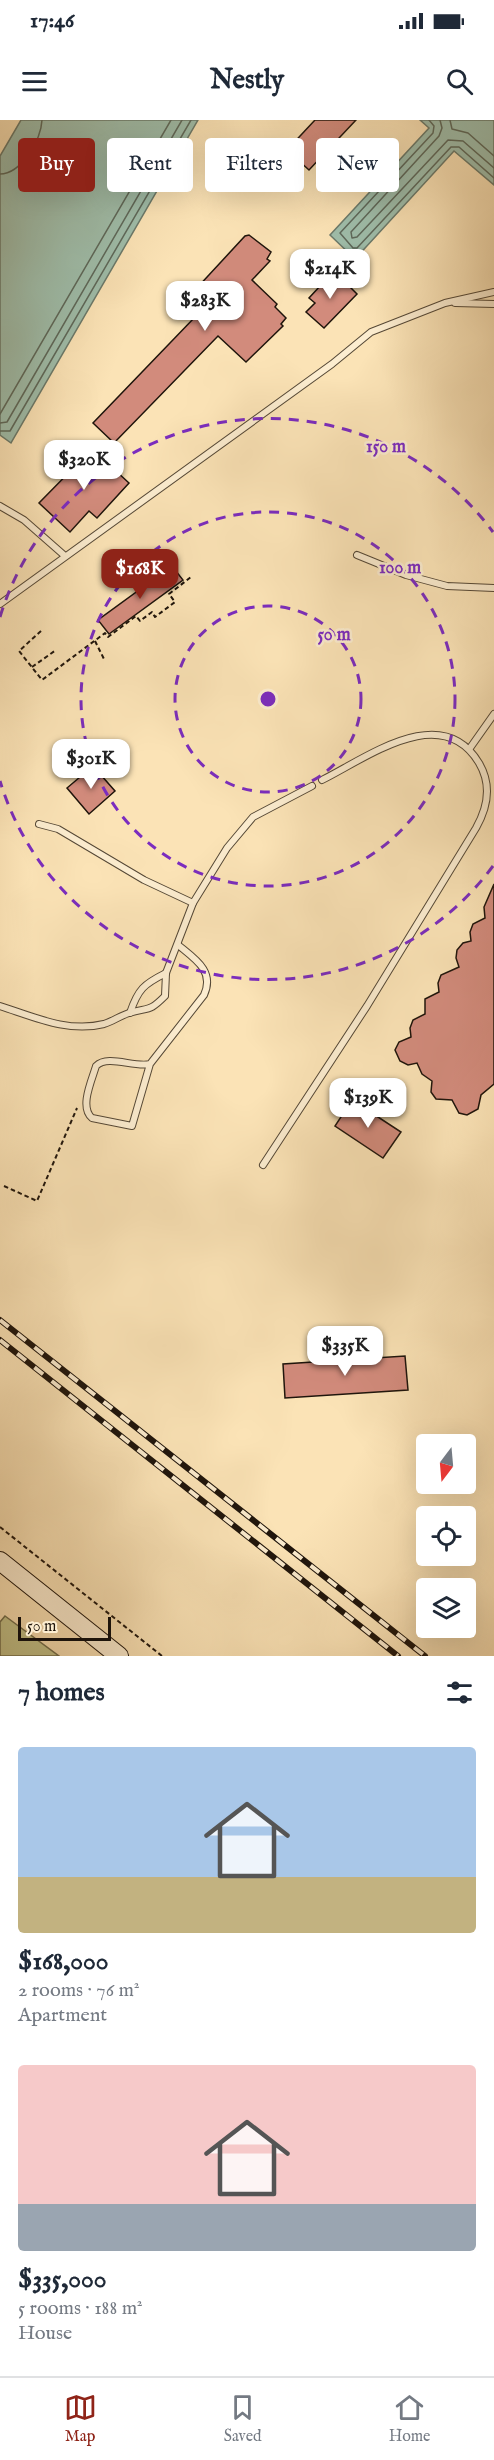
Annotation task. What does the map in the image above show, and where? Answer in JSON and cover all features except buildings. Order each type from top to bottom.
[{"type":"main road","points":[[0,1562],[119,1656]]},
{"type":"lane","points":[[0,604],[333,364],[371,332],[445,303],[494,292]]},
{"type":"lane","points":[[445,303],[494,304]]},
{"type":"lane","points":[[0,506],[24,520],[65,556]]},
{"type":"lane","points":[[357,555],[406,575],[447,586],[494,588]]},
{"type":"lane","points":[[470,748],[494,714]]},
{"type":"lane","points":[[263,1164],[367,1006],[486,810],[488,795],[484,771],[470,748],[456,739],[434,733],[411,736],[322,780]]},
{"type":"lane","points":[[0,1006],[72,1026],[106,1023],[130,1013],[152,1009],[165,996],[166,973],[193,903],[227,848],[253,817],[312,786]]},
{"type":"lane","points":[[39,824],[58,829],[135,876],[193,903]]},
{"type":"lane","points":[[150,1064],[139,1067],[108,1061],[100,1062],[96,1066],[85,1107],[87,1114],[92,1118],[132,1126],[150,1064],[204,995],[209,985],[208,974],[199,962],[178,945]]},
{"type":"lane","points":[[130,1013],[136,993],[149,982],[166,973]]},
{"type":"path","points":[[41,631],[19,651],[42,680],[105,633],[108,637],[136,616],[140,621],[152,612],[154,617],[175,602],[169,594],[191,577]]},
{"type":"path","points":[[95,641],[104,659]]},
{"type":"path","points":[[32,667],[56,650]]},
{"type":"path","points":[[4,1186],[37,1201],[77,1108]]},
{"type":"path","points":[[0,1527],[162,1656]]},
{"type":"green space","points":[[5,1616],[59,1656],[0,1656],[0,1622]]},
{"type":"water","points":[[21,120],[198,120],[188,138],[107,138],[107,192],[156,192],[11,443],[0,435],[0,156]]},
{"type":"water","points":[[420,120],[494,120],[494,185],[454,151],[355,259],[330,235],[370,192],[399,192],[399,160],[429,128]]},
{"type":"railway","points":[[0,1320],[425,1656]]},
{"type":"railway","points":[[0,1340],[398,1656]]}]
